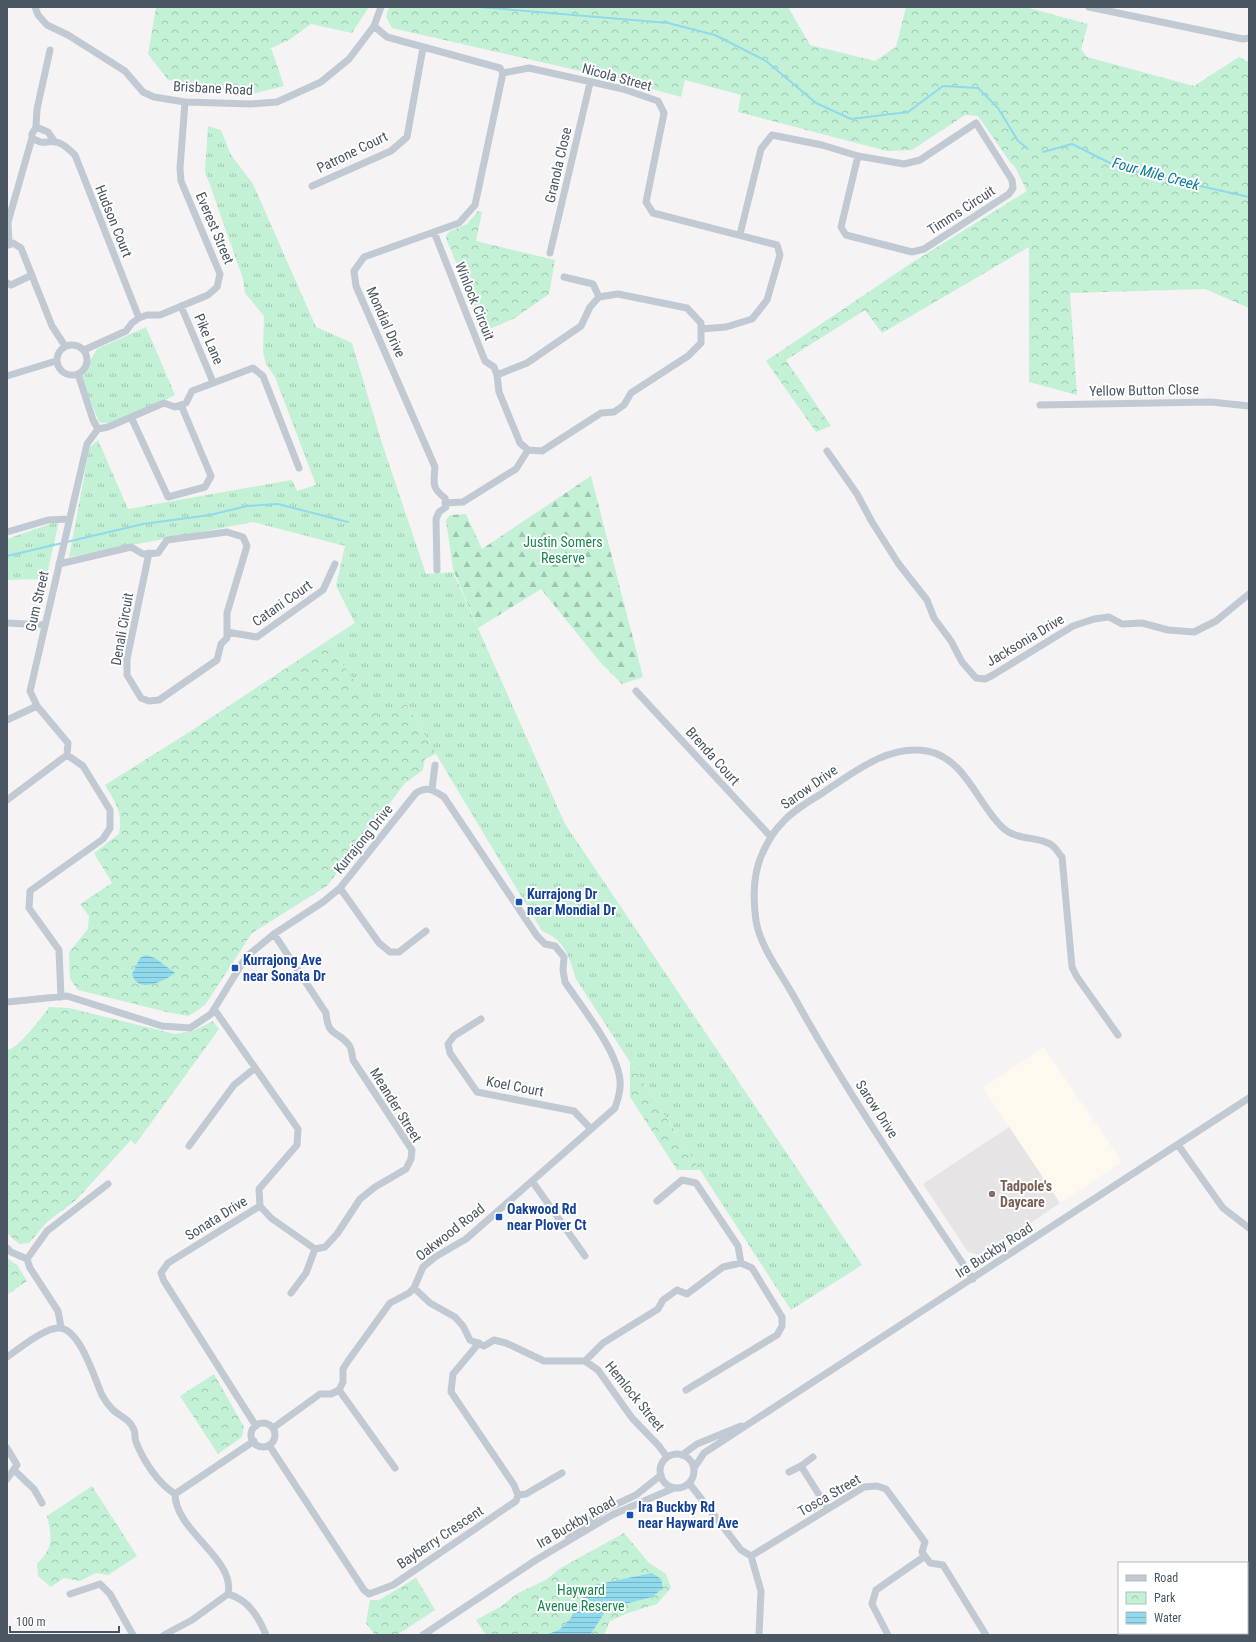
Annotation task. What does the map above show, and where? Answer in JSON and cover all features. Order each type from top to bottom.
[{"type":"street","name":"Brisbane Road","points":[[35,7],[38,15],[47,25],[68,35],[125,71],[143,92],[154,97],[186,102],[251,104],[277,102],[321,82],[349,59],[374,26],[381,7]]},
{"type":"street","points":[[1090,7],[1243,39],[1249,38]]},
{"type":"street","points":[[374,26],[387,37],[500,68],[503,73]]},
{"type":"street","name":"Patrone Court","points":[[312,186],[391,151],[407,137],[423,48]]},
{"type":"street","points":[[50,50],[37,109],[36,127],[32,134],[8,222],[8,245],[13,243],[21,248],[52,326],[65,346]]},
{"type":"street","name":"Nicola Street","points":[[503,73],[529,68],[623,89],[658,101],[664,113],[646,202],[653,213],[740,234],[777,245],[780,255],[768,300],[752,319],[726,327],[701,329]]},
{"type":"street","name":"Mondial Drive","points":[[445,503],[445,498],[437,492],[434,483],[435,467],[356,286],[354,271],[364,258],[459,223],[476,205],[503,73]]},
{"type":"street","name":"Granola Close","points":[[550,253],[590,82]]},
{"type":"street","name":"Everest Street","points":[[139,318],[147,315],[160,315],[208,295],[217,287],[220,274],[181,180],[180,168],[186,102]]},
{"type":"street","name":"Timms Circuit","points":[[740,234],[761,149],[772,135],[822,145],[858,156],[904,164],[920,160],[976,123],[1012,180],[1013,188],[1009,194],[924,249],[912,252],[846,235],[841,227],[858,156]]},
{"type":"street","name":"Hudson Court","points":[[36,127],[48,132],[55,142]]},
{"type":"street","name":"Hudson Court","points":[[32,138],[45,144],[55,142],[64,145],[74,155],[139,318]]},
{"type":"street","name":"Winlock Circuit","points":[[434,232],[485,361],[494,367],[497,375]]},
{"type":"street","points":[[7,283],[11,285],[32,275]]},
{"type":"street","points":[[564,277],[593,284],[600,297]]},
{"type":"street","points":[[618,294],[687,308],[701,323],[701,343],[688,356],[631,393],[624,405],[614,412],[601,413],[542,451],[528,450],[520,443],[499,392],[497,375],[527,363],[581,326],[590,307],[600,297],[618,294]]},
{"type":"street","name":"Pike Lane","points":[[181,306],[213,382]]},
{"type":"street","points":[[84,350],[126,331],[132,323],[139,318]]},
{"type":"street","points":[[73,344],[84,350],[88,359],[86,367],[78,374],[70,375],[60,370],[56,361],[61,349],[65,346],[73,344]]},
{"type":"street","points":[[7,376],[56,361]]},
{"type":"street","points":[[78,374],[93,420],[98,428],[108,427],[164,403],[175,407],[181,405],[186,403],[192,391],[253,368],[263,376],[299,468]]},
{"type":"street","name":"Yellow Button Close","points":[[1040,405],[1211,402],[1249,406]]},
{"type":"street","points":[[131,417],[168,497],[205,488],[211,476],[181,405]]},
{"type":"street","name":"Gum Street","points":[[67,755],[68,743],[37,706],[30,692],[87,444],[98,428]]},
{"type":"street","points":[[437,570],[436,519],[439,512],[446,507],[445,503],[463,502],[516,469],[528,450]]},
{"type":"street","name":"Jacksonia Drive","points":[[827,451],[858,494],[872,522],[898,563],[927,600],[934,618],[951,641],[962,662],[976,678],[985,679],[994,675],[1073,626],[1094,619],[1109,617],[1122,624],[1142,623],[1168,630],[1194,632],[1216,621],[1249,594]]},
{"type":"street","points":[[7,532],[48,520],[69,518]]},
{"type":"street","name":"Denali Circuit","points":[[227,532],[243,537],[247,546],[227,613],[227,638],[221,644],[217,660],[159,700],[149,701],[141,698],[127,676],[126,659],[149,554],[158,553],[167,540],[227,532]]},
{"type":"street","points":[[59,564],[131,547],[143,554],[149,554]]},
{"type":"street","name":"Catani Court","points":[[227,632],[257,637],[323,590],[335,564]]},
{"type":"street","points":[[7,623],[45,624]]},
{"type":"street","name":"Brenda Court","points":[[636,691],[771,837]]},
{"type":"street","points":[[7,720],[37,706]]},
{"type":"street","name":"Sarow Drive","points":[[973,1279],[824,1052],[765,945],[757,923],[755,895],[756,877],[761,854],[771,837],[782,822],[800,807],[873,761],[911,750],[939,754],[954,764],[1003,828],[1021,838],[1037,839],[1053,845],[1062,857],[1072,967],[1077,977],[1118,1035]]},
{"type":"street","points":[[7,800],[67,755],[83,766],[110,810],[110,828],[103,839],[30,891],[29,908],[59,950],[61,997]]},
{"type":"street","points":[[432,789],[435,765]]},
{"type":"street","name":"Kurrajong Drive","points":[[7,1002],[68,996],[162,1026],[190,1028],[211,1014],[246,957],[274,934],[323,902],[340,888],[416,793],[425,788],[432,789]]},
{"type":"street","name":"Oakwood Road","points":[[414,1288],[423,1267],[466,1239],[615,1108],[620,1087],[618,1066],[607,1046],[565,982],[562,970],[564,957],[555,946],[545,944],[537,936],[444,796],[432,789]]},
{"type":"street","points":[[340,888],[380,943],[390,952],[400,952],[426,931]]},
{"type":"street","name":"Meander Street","points":[[274,934],[326,1013],[327,1025],[335,1035],[345,1041],[350,1047],[353,1060],[412,1150],[411,1159],[406,1169],[375,1187],[360,1199],[337,1234],[325,1248],[315,1249]]},
{"type":"street","name":"Sonata Drive","points":[[214,1009],[298,1129],[297,1145],[259,1189],[260,1206],[168,1263],[161,1273],[164,1281],[256,1426]]},
{"type":"street","name":"Koel Court","points":[[481,1019],[454,1036],[448,1044],[450,1053],[477,1092],[574,1111],[591,1129]]},
{"type":"street","points":[[189,1146],[234,1085],[255,1068]]},
{"type":"street","name":"Ira Buckby Road","points":[[694,1468],[704,1453],[752,1421],[973,1279],[1249,1098]]},
{"type":"street","points":[[1178,1145],[1192,1168],[1223,1208],[1249,1228]]},
{"type":"street","points":[[657,1201],[682,1180],[696,1183],[738,1246],[741,1263]]},
{"type":"street","points":[[532,1181],[585,1256]]},
{"type":"street","points":[[60,1327],[58,1311],[30,1268],[28,1259],[47,1231],[108,1184]]},
{"type":"street","points":[[260,1206],[271,1218],[315,1249],[306,1273],[291,1292]]},
{"type":"street","points":[[7,1248],[10,1252],[28,1259]]},
{"type":"street","points":[[585,1361],[603,1343],[658,1309],[663,1300],[677,1290],[687,1294],[723,1267],[741,1263],[752,1268],[782,1317],[782,1326],[777,1335],[686,1390]]},
{"type":"street","points":[[273,1428],[320,1394],[331,1394],[339,1390],[343,1382],[343,1369],[390,1303],[409,1293],[414,1288],[430,1303],[455,1317],[463,1326],[470,1340],[479,1343],[453,1374],[451,1392],[514,1485],[518,1495],[526,1494],[562,1473]]},
{"type":"street","points":[[7,1357],[47,1330],[60,1327],[69,1332],[80,1347],[105,1400],[112,1410],[126,1417],[134,1430],[135,1440],[146,1463],[165,1488],[176,1494]]},
{"type":"street","name":"Hemlock Street","points":[[479,1343],[484,1346],[494,1340],[506,1342],[544,1361],[585,1361],[598,1370],[632,1418],[659,1446],[667,1457]]},
{"type":"street","points":[[339,1390],[395,1468]]},
{"type":"street","name":"Ira Buckby Road","points":[[682,1455],[697,1444],[752,1421]]},
{"type":"street","points":[[266,1423],[273,1428],[275,1437],[269,1445],[260,1446],[254,1441],[252,1435],[256,1426],[266,1423]]},
{"type":"street","points":[[176,1494],[254,1441]]},
{"type":"street","name":"Bayberry Crescent","points":[[269,1445],[364,1590],[369,1594],[393,1585],[516,1501],[518,1495]]},
{"type":"street","points":[[7,1448],[18,1465],[7,1478]]},
{"type":"street","points":[[677,1454],[690,1460],[694,1468],[692,1478],[685,1486],[674,1488],[666,1483],[660,1475],[661,1465],[667,1457],[677,1454]]},
{"type":"street","points":[[789,1472],[812,1457]]},
{"type":"street","points":[[800,1466],[828,1509]]},
{"type":"street","points":[[14,1470],[34,1489],[42,1503]]},
{"type":"street","name":"Ira Buckby Road","points":[[536,1560],[606,1508],[636,1494],[660,1475]]},
{"type":"street","points":[[689,1483],[741,1550],[751,1556],[761,1591],[759,1635]]},
{"type":"street","name":"Tosca Street","points":[[751,1556],[864,1487],[878,1486],[886,1489],[925,1542],[922,1552],[925,1556]]},
{"type":"street","name":"Ira Buckby Road","points":[[423,1635],[536,1560],[612,1515],[674,1488]]},
{"type":"street","points":[[164,1635],[192,1620],[228,1594],[230,1587],[228,1577],[212,1552],[195,1535],[175,1504],[176,1494]]},
{"type":"street","points":[[888,1635],[872,1604],[876,1590],[925,1556],[930,1563],[943,1565],[986,1635]]},
{"type":"street","points":[[70,1594],[100,1584],[110,1594],[133,1635]]},
{"type":"street","points":[[228,1594],[238,1596],[246,1603],[266,1635]]},
{"type":"shaded area","points":[[1044,1047],[1122,1162],[1060,1203],[983,1088]]},
{"type":"shaded area","name":"Tadpole's Daycare","points":[[1009,1127],[1060,1203],[982,1256],[968,1252],[923,1184]]},
{"type":"green space","points":[[156,7],[369,7],[352,33],[311,24],[289,40],[271,48],[284,86],[256,93],[234,91],[168,80],[148,54]]},
{"type":"green space","points":[[389,7],[788,7],[810,45],[875,61],[896,47],[906,7],[1025,7],[1088,24],[1081,49],[1087,57],[1194,86],[1239,57],[1249,62],[1249,308],[1205,289],[1070,293],[1077,395],[1029,382],[1029,247],[882,333],[865,310],[786,360],[831,426],[816,432],[766,361],[910,264],[1027,191],[1015,167],[978,116],[965,115],[912,150],[887,151],[738,112],[741,95],[685,80],[681,97],[620,80],[392,28],[386,17]]},
{"type":"green space","points":[[208,126],[221,130],[231,155],[253,184],[316,327],[352,343],[381,440],[426,574],[453,572],[565,824],[862,1265],[791,1310],[576,979],[565,950],[556,939],[542,931],[406,704],[379,719],[327,641],[355,623],[336,586],[345,546],[253,522],[69,557],[90,447],[98,440],[128,509],[292,480],[297,491],[316,485],[275,377],[266,364],[263,352],[264,316],[245,293],[243,279],[205,171]]},
{"type":"green space","points":[[478,211],[482,212],[476,241],[555,260],[549,294],[515,318],[485,331],[446,236],[449,232],[467,224]]},
{"type":"green space","points":[[146,327],[175,395],[148,409],[117,422],[99,422],[81,377],[97,349]]},
{"type":"green space","name":"Justin Somers Reserve","points":[[591,476],[643,677],[622,684],[601,663],[541,589],[478,628],[453,569],[446,520],[450,515],[466,514],[482,549]]},
{"type":"green space","points":[[59,521],[46,579],[7,580],[7,539]]},
{"type":"green space","points":[[327,641],[379,718],[406,704],[436,754],[425,759],[423,770],[405,783],[327,886],[252,933],[205,1005],[189,1016],[78,990],[70,979],[69,952],[88,929],[89,916],[80,904],[112,883],[94,853],[119,834],[120,820],[118,808],[105,785],[191,731]]},
{"type":"green space","points":[[49,1007],[69,1008],[175,1034],[193,1031],[213,1021],[219,1029],[135,1145],[131,1140],[76,1200],[47,1222],[29,1243],[19,1244],[7,1233],[7,1050],[23,1039],[36,1025]]},
{"type":"green space","points":[[630,1062],[700,1170],[677,1170],[630,1097]]},
{"type":"green space","points":[[7,1258],[17,1265],[27,1281],[7,1295]]},
{"type":"green space","points":[[214,1374],[244,1427],[242,1437],[218,1454],[180,1396]]},
{"type":"green space","points":[[92,1486],[137,1556],[108,1575],[96,1573],[80,1581],[64,1578],[51,1587],[38,1576],[37,1564],[43,1558],[49,1547],[51,1536],[47,1516]]},
{"type":"green space","name":"Hayward Avenue Reserve","points":[[624,1533],[649,1563],[666,1574],[671,1588],[657,1604],[628,1613],[610,1621],[604,1635],[486,1635],[476,1620],[500,1607],[518,1593],[546,1580],[559,1569]]},
{"type":"green space","points":[[416,1578],[435,1610],[397,1635],[375,1635],[366,1623],[370,1600],[379,1600]]},
{"type":"water","points":[[146,955],[155,958],[175,973],[152,984],[140,984],[135,980],[132,974],[140,958]]},
{"type":"water","points":[[652,1573],[661,1579],[663,1588],[652,1597],[617,1606],[605,1612],[590,1635],[546,1635],[559,1630],[571,1618],[585,1593],[594,1585]]},
{"type":"waterway","name":"Four Mile Creek","points":[[480,7],[668,23],[715,35],[766,61],[816,103],[851,119],[908,112],[943,86],[978,88],[998,108],[1018,141],[1027,148]]},
{"type":"waterway","name":"Four Mile Creek","points":[[1043,152],[1072,144],[1120,168],[1249,197]]},
{"type":"waterway","points":[[7,556],[143,524],[210,515],[247,506],[278,504],[348,522]]},
{"type":"place","name":"Kurrajong Dr near Mondial Dr","points":[[519,902]]},
{"type":"place","name":"Kurrajong Ave near Sonata Dr","points":[[235,968]]},
{"type":"place","name":"Tadpole's Daycare","points":[[992,1194]]},
{"type":"place","name":"Oakwood Rd near Plover Ct","points":[[499,1217]]},
{"type":"place","name":"Ira Buckby Rd near Hayward Ave","points":[[630,1515]]}]
